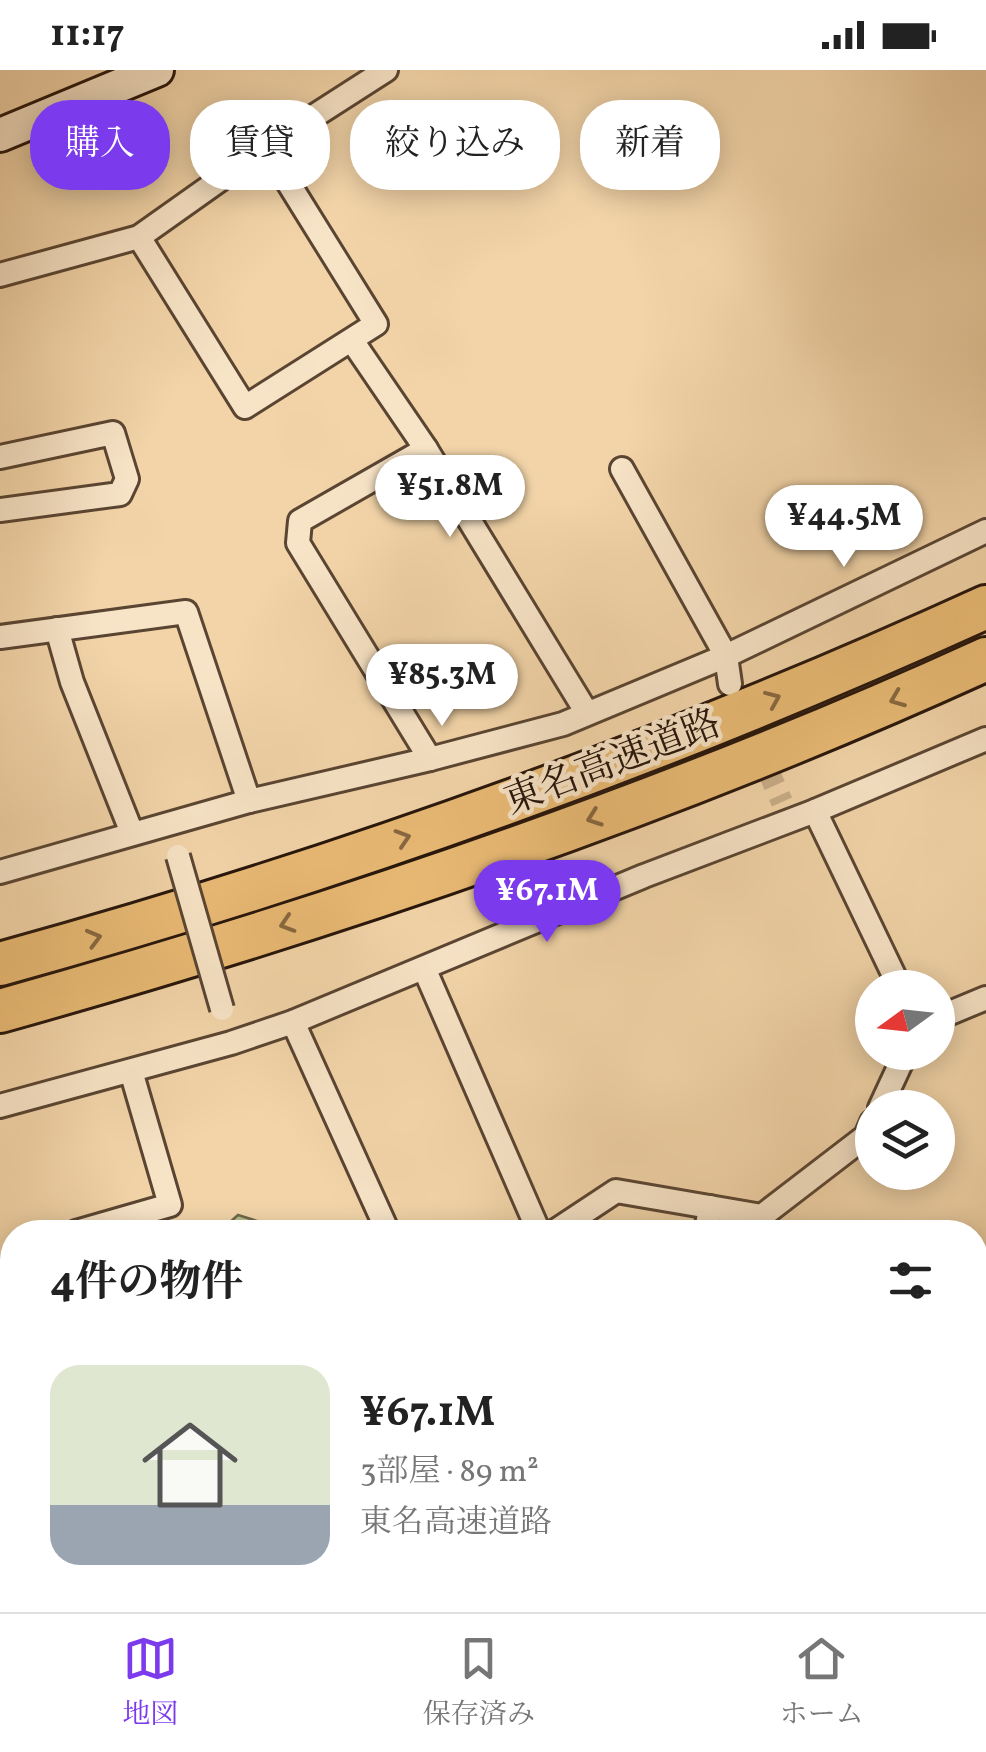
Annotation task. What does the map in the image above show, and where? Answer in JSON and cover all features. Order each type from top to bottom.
[{"type":"highway","name":"東名高速道路","points":[[0,964],[118,932],[431,828],[680,738],[986,607]]},
{"type":"highway","name":"東名高速道路","points":[[0,1011],[130,974],[447,872],[696,780],[986,659]]},
{"type":"main road","points":[[0,135],[157,70]]},
{"type":"street","points":[[330,106],[386,70]]},
{"type":"street","points":[[0,275],[139,238],[206,190]]},
{"type":"street","points":[[139,238],[245,407],[376,324],[293,190]]},
{"type":"street","points":[[353,342],[426,448],[587,712]]},
{"type":"street","points":[[0,457],[114,433],[127,478],[120,494],[0,510]]},
{"type":"street","points":[[426,448],[300,521],[298,542],[430,760]]},
{"type":"street","points":[[622,469],[726,656],[730,684]]},
{"type":"street","points":[[3,865],[563,724],[726,656],[986,531]]},
{"type":"street","points":[[0,637],[186,612],[249,801]]},
{"type":"street","points":[[57,629],[72,682],[132,833]]},
{"type":"street","points":[[0,1106],[131,1072],[293,1022],[644,876],[783,812],[815,811],[986,739]]},
{"type":"street","points":[[815,811],[891,970]]},
{"type":"street","points":[[166,826],[178,856],[230,1043]]},
{"type":"street","points":[[424,968],[534,1220]]},
{"type":"street","points":[[955,1011],[986,998]]},
{"type":"street","points":[[293,1022],[383,1220]]},
{"type":"street","points":[[118,1220],[170,1205],[131,1072]]},
{"type":"street","points":[[573,1220],[616,1192],[762,1216],[855,1144]]},
{"type":"street","points":[[708,1220],[710,1207]]},
{"type":"tunnel","points":[[739,705],[782,802]]}]
